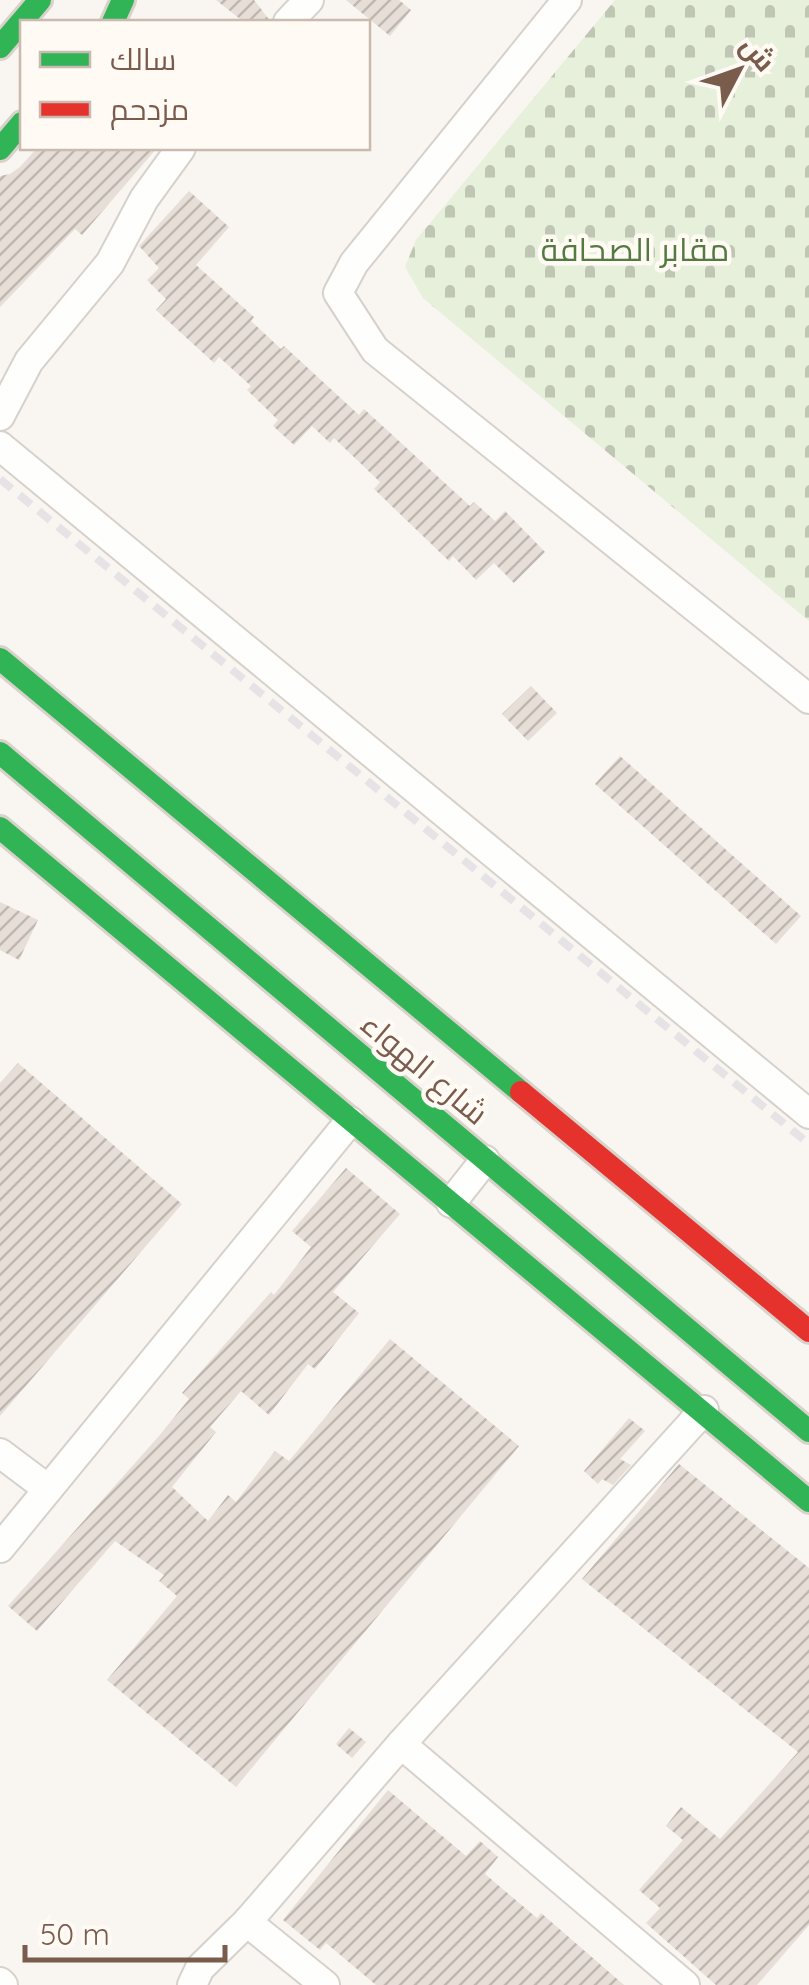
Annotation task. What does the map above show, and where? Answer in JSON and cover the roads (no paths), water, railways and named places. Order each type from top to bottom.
[{"type":"main road","points":[[22,20],[39,0]]},
{"type":"main road","points":[[0,47],[20,23]]},
{"type":"main road","points":[[0,149],[20,125]]},
{"type":"main road","name":"شارع الهواء","points":[[0,659],[809,1331]]},
{"type":"main road","name":"شارع الهواء","points":[[0,753],[809,1431]]},
{"type":"main road","points":[[0,828],[809,1501]]},
{"type":"street","points":[[290,20],[309,0]]},
{"type":"street","points":[[567,0],[354,264],[338,293],[375,350],[809,699]]},
{"type":"street","points":[[0,416],[28,360],[110,262],[144,199],[180,150]]},
{"type":"street","points":[[0,446],[809,1114]]},
{"type":"street","points":[[0,1548],[350,1121]]},
{"type":"street","points":[[452,1203],[485,1160]]},
{"type":"street","points":[[192,1985],[200,1968],[247,1922],[401,1744],[704,1410]]},
{"type":"street","points":[[0,1453],[48,1489]]},
{"type":"street","points":[[401,1744],[684,1985]]},
{"type":"street","points":[[247,1922],[325,1985]]},
{"type":"railway","points":[[0,479],[809,1144]]},
{"type":"park label","name":"مقابر الصحافة","points":[[635,249]]}]
